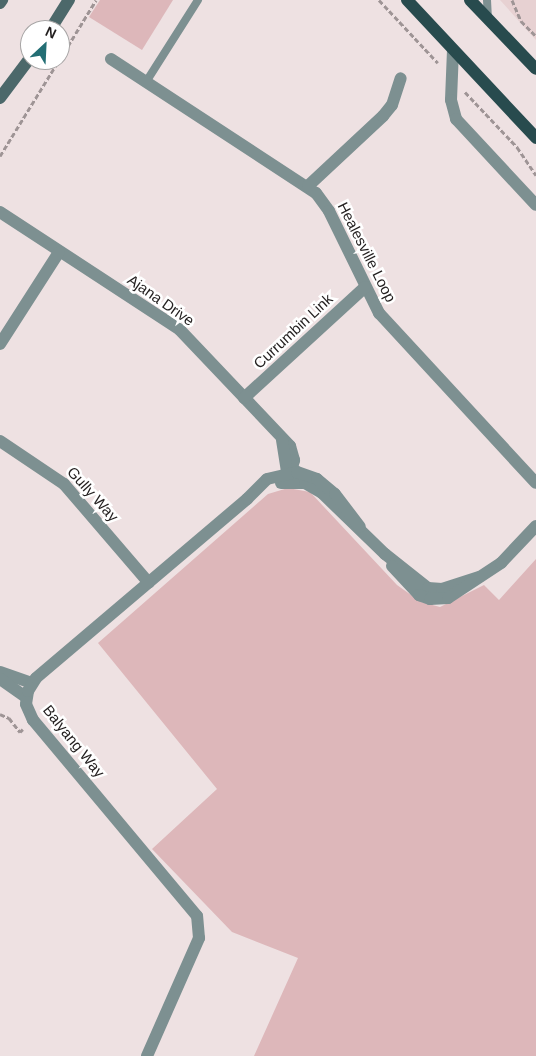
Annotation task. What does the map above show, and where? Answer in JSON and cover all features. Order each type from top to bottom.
[{"type":"main road","points":[[56,20],[69,0]]},
{"type":"main road","points":[[407,0],[536,138]]},
{"type":"main road","points":[[470,0],[536,69]]},
{"type":"main road","points":[[0,98],[21,70]]},
{"type":"street","points":[[453,50],[451,100],[456,119],[536,205]]},
{"type":"street","name":"Healesville Loop","points":[[111,59],[308,186],[329,211],[379,313],[536,484]]},
{"type":"street","points":[[308,186],[383,116],[392,105],[401,78]]},
{"type":"street","name":"Ajana Drive","points":[[0,212],[180,330],[282,440],[289,475]]},
{"type":"street","points":[[0,344],[59,252]]},
{"type":"street","name":"Currumbin Link","points":[[244,398],[365,287]]},
{"type":"street","name":"Gully Way","points":[[0,441],[64,484],[149,583]]},
{"type":"street","points":[[289,475],[313,487],[360,527],[385,554],[428,588],[442,589],[479,577],[501,563],[536,526]]},
{"type":"street","name":"Balyang Way","points":[[150,1055],[199,938],[197,916],[33,720],[26,697],[32,683],[248,499],[289,475]]},
{"type":"street","points":[[0,672],[32,683]]},
{"type":"street","points":[[0,679],[26,697]]},
{"type":"lane","points":[[146,82],[198,0]]},
{"type":"lane","points":[[487,0],[489,20]]},
{"type":"path","points":[[70,43],[96,0]]},
{"type":"path","points":[[512,0],[521,21],[536,36]]},
{"type":"path","points":[[0,156],[53,70]]},
{"type":"path","points":[[0,714],[10,718],[20,732],[33,720]]},
{"type":"shaded area","points":[[100,0],[173,0],[142,50],[89,17]]},
{"type":"shaded area","points":[[500,0],[536,0],[536,40]]},
{"type":"shaded area","points":[[288,488],[310,492],[397,585],[421,602],[440,607],[484,585],[499,600],[536,559],[536,1056],[254,1056],[298,958],[232,932],[152,849],[217,789],[98,643],[268,494]]}]
